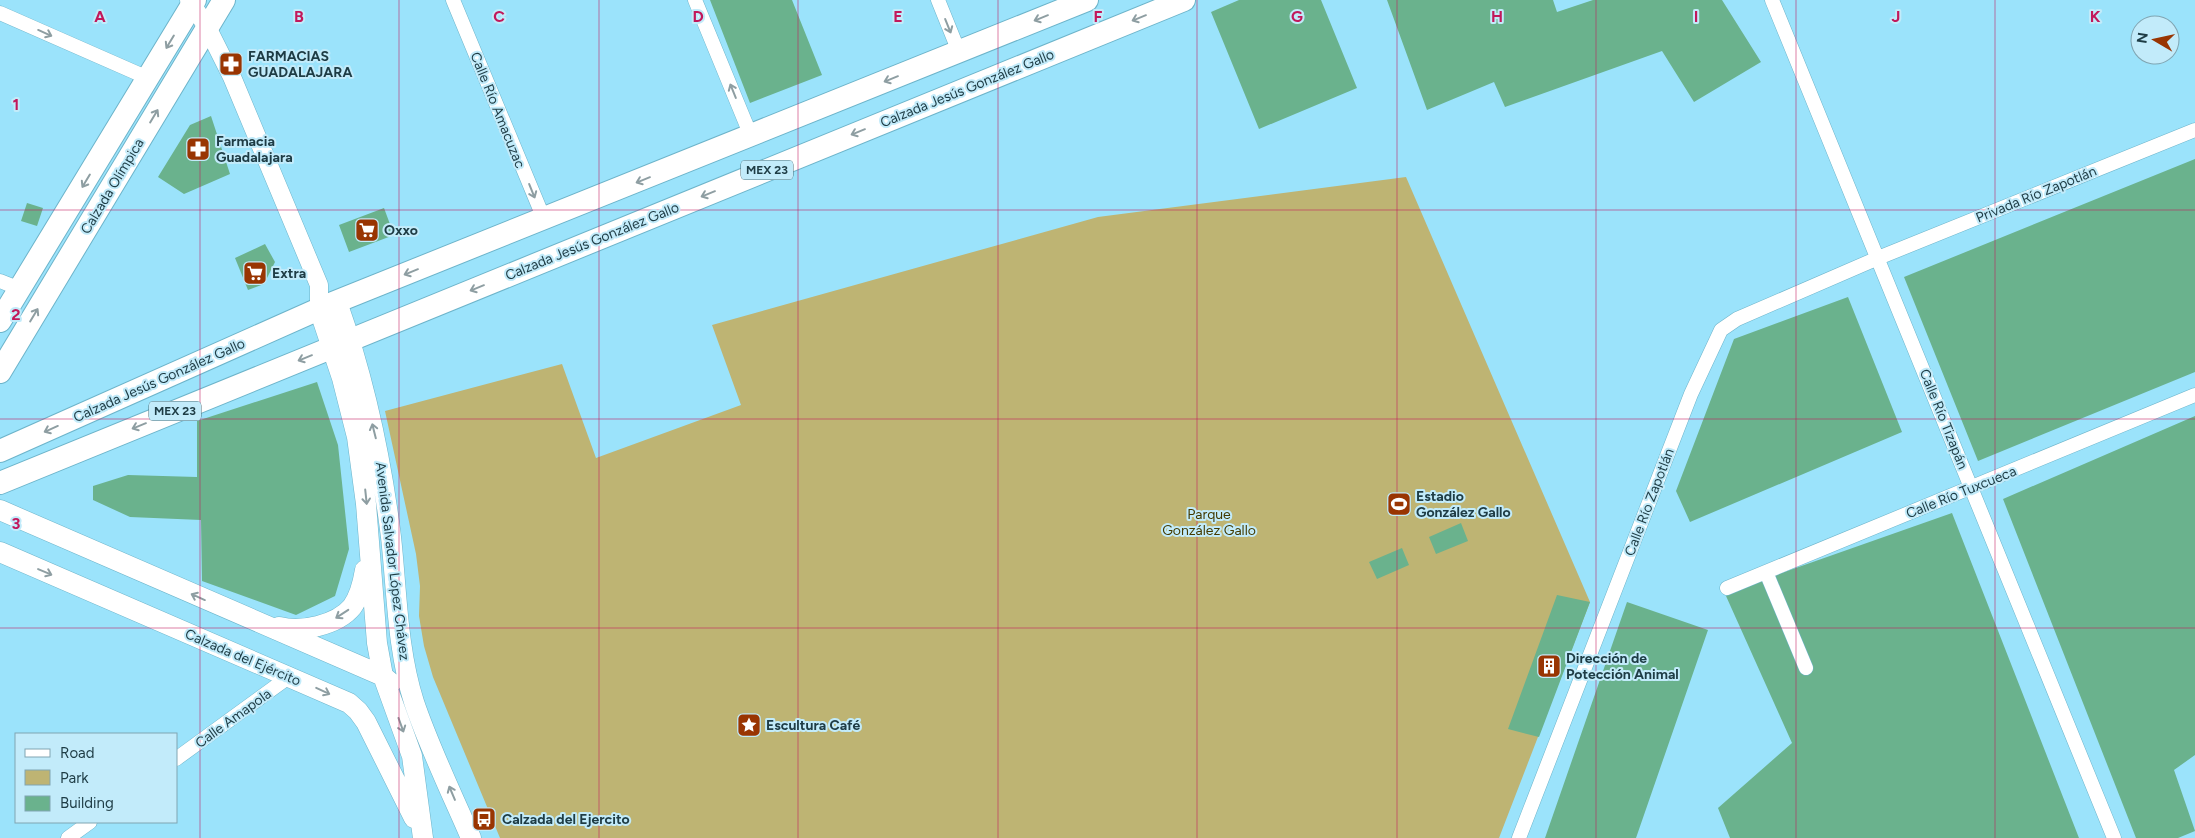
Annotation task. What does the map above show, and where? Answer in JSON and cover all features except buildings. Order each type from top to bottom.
[{"type":"main road","name":"Calzada Olímpica","points":[[0,372],[224,0]]},
{"type":"main road","name":"Calzada Jesús González Gallo","points":[[0,451],[328,305],[1086,0]]},
{"type":"main road","name":"Calzada Jesús González Gallo","points":[[0,483],[1184,0]]},
{"type":"main road","name":"Calzada Olímpica","points":[[0,321],[10,285],[148,78],[192,1]]},
{"type":"main road","name":"Avenida Salvador López Chávez","points":[[328,305],[380,455],[391,537],[398,615],[414,701],[471,838]]},
{"type":"main road","name":"Avenida Salvador López Chávez","points":[[341,343],[366,504],[374,615],[383,676],[412,756],[422,835]]},
{"type":"main road","points":[[0,510],[383,676],[414,701]]},
{"type":"main road","points":[[232,612],[284,628],[315,626],[338,617],[351,608],[359,595],[364,579],[368,538]]},
{"type":"main road","name":"Calzada del Ejército","points":[[0,552],[290,676],[348,703],[358,711],[422,835]]},
{"type":"street","name":"Calle Río Amacuzac","points":[[453,0],[544,219]]},
{"type":"street","points":[[696,0],[751,136]]},
{"type":"street","points":[[938,0],[959,52]]},
{"type":"street","name":"Calle Río Tizapán","points":[[1772,0],[2114,838]]},
{"type":"street","name":"Avenida Salvador López Chávez","points":[[192,1],[232,77],[328,305]]},
{"type":"street","points":[[0,13],[148,78]]},
{"type":"street","name":"Privada Río Zapotlán","points":[[1878,258],[2195,130]]},
{"type":"street","name":"Calle Río Zapotlán","points":[[1519,838],[1691,394],[1721,330],[1737,319],[1878,258]]},
{"type":"street","name":"Calle Río Tuxcueca","points":[[1728,588],[2195,395]]},
{"type":"street","points":[[1766,572],[1806,668]]},
{"type":"street","name":"Calle Amapola","points":[[178,758],[290,676]]},
{"type":"street","points":[[68,838],[89,823]]},
{"type":"green space","name":"Parque González Gallo","points":[[1406,177],[1590,602],[1499,838],[500,838],[433,677],[424,646],[419,616],[420,586],[416,554],[385,411],[562,364],[596,458],[741,405],[712,325],[1098,217]]},
{"type":"place","name":"FARMACIAS GUADALAJARA","points":[[231,64]]},
{"type":"place","name":"Farmacia Guadalajara","points":[[198,149]]},
{"type":"place","name":"Oxxo","points":[[367,230]]},
{"type":"place","name":"Extra","points":[[255,273]]},
{"type":"place","name":"Estadio González Gallo","points":[[1399,504]]},
{"type":"place","name":"Dirección de Potección Animal","points":[[1549,666]]},
{"type":"place","name":"Escultura Café","points":[[749,725]]},
{"type":"place","name":"Calzada del Ejercito","points":[[484,819]]}]
